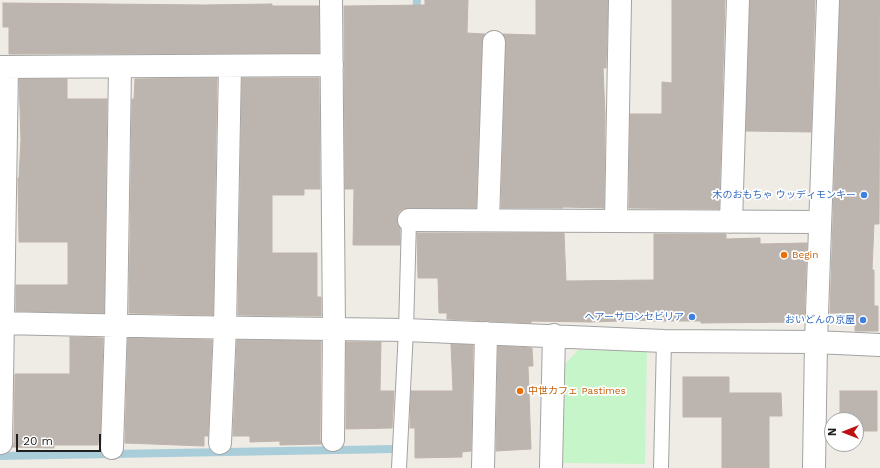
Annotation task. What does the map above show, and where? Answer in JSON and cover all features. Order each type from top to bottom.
[{"type":"street","points":[[331,0],[334,329],[333,440]]},
{"type":"street","points":[[616,221],[620,0]]},
{"type":"street","points":[[731,222],[738,0]]},
{"type":"street","points":[[814,468],[816,342],[828,0]]},
{"type":"street","points":[[488,220],[494,42]]},
{"type":"street","points":[[220,443],[225,328],[230,66]]},
{"type":"street","points":[[0,443],[3,67],[332,66]]},
{"type":"street","points":[[112,448],[116,325],[120,67]]},
{"type":"street","points":[[409,220],[820,222]]},
{"type":"street","points":[[1,323],[406,330],[664,341],[816,342],[880,345]]},
{"type":"street","points":[[483,468],[486,333]]},
{"type":"street","points":[[551,468],[554,336]]},
{"type":"lane","points":[[399,468],[406,330],[409,220]]},
{"type":"lane","points":[[661,468],[664,341]]},
{"type":"green space","points":[[578,350],[647,351],[645,464],[563,463],[565,364]]},
{"type":"building","points":[[425,0],[468,0],[467,33],[485,34],[482,42],[476,208],[403,209],[398,213],[397,220],[400,228],[400,245],[353,245],[354,189],[345,189],[344,6],[425,5]]},
{"type":"building","points":[[536,0],[608,0],[606,68],[603,68],[605,114],[604,208],[501,208],[506,42],[503,34],[536,35]]},
{"type":"building","points":[[672,0],[725,0],[719,209],[629,208],[630,114],[662,114],[662,82],[672,83]]},
{"type":"building","points":[[750,0],[815,0],[811,132],[746,131]]},
{"type":"building","points":[[840,0],[880,0],[879,224],[874,224],[872,270],[874,270],[874,306],[878,306],[878,331],[855,331],[855,313],[830,313]]},
{"type":"building","points":[[3,3],[204,5],[272,4],[272,6],[319,6],[319,53],[9,54],[9,27],[3,27]]},
{"type":"building","points":[[217,78],[213,315],[129,313],[132,99],[134,99],[135,79]]},
{"type":"building","points":[[242,78],[319,78],[320,189],[304,189],[304,195],[272,195],[272,253],[317,253],[317,297],[321,297],[321,316],[238,315]]},
{"type":"building","points":[[19,79],[67,79],[67,99],[107,99],[104,313],[16,311],[16,285],[68,285],[68,242],[19,242],[18,178],[21,140]]},
{"type":"building","points":[[417,233],[564,233],[566,281],[654,280],[654,234],[726,234],[726,239],[760,238],[760,244],[807,243],[804,322],[701,323],[701,321],[652,320],[590,322],[531,321],[531,323],[447,319],[447,313],[439,313],[438,278],[418,278]]},
{"type":"building","points":[[70,337],[103,338],[100,443],[98,442],[98,445],[54,445],[54,448],[12,447],[14,443],[15,374],[70,374]]},
{"type":"building","points":[[128,338],[212,340],[208,436],[204,436],[204,446],[125,443]]},
{"type":"building","points":[[237,340],[321,341],[320,440],[322,444],[280,445],[280,441],[250,442],[250,436],[233,436]]},
{"type":"building","points":[[346,342],[381,342],[380,391],[394,391],[392,428],[346,429]]},
{"type":"building","points":[[451,344],[473,345],[471,451],[462,452],[462,457],[415,458],[415,428],[410,428],[411,391],[453,391]]},
{"type":"building","points":[[498,346],[532,348],[533,366],[528,366],[531,449],[496,451]]},
{"type":"building","points":[[683,377],[729,377],[729,393],[781,393],[782,416],[769,416],[769,468],[722,468],[722,417],[683,417]]},
{"type":"building","points":[[840,391],[877,391],[877,431],[864,431],[864,412],[840,412]]},
{"type":"waterway","points":[[416,14],[417,0]]},
{"type":"waterway","points":[[0,456],[396,449]]},
{"type":"place","name":"木のおもちゃ ウッディモンキー","points":[[864,195]]},
{"type":"place","name":"Begin","points":[[784,255]]},
{"type":"place","name":"ヘアーサロンセビリア","points":[[692,317]]},
{"type":"place","name":"おいどんの京屋","points":[[863,320]]},
{"type":"place","name":"中世カフェ Pastimes","points":[[520,391]]}]
